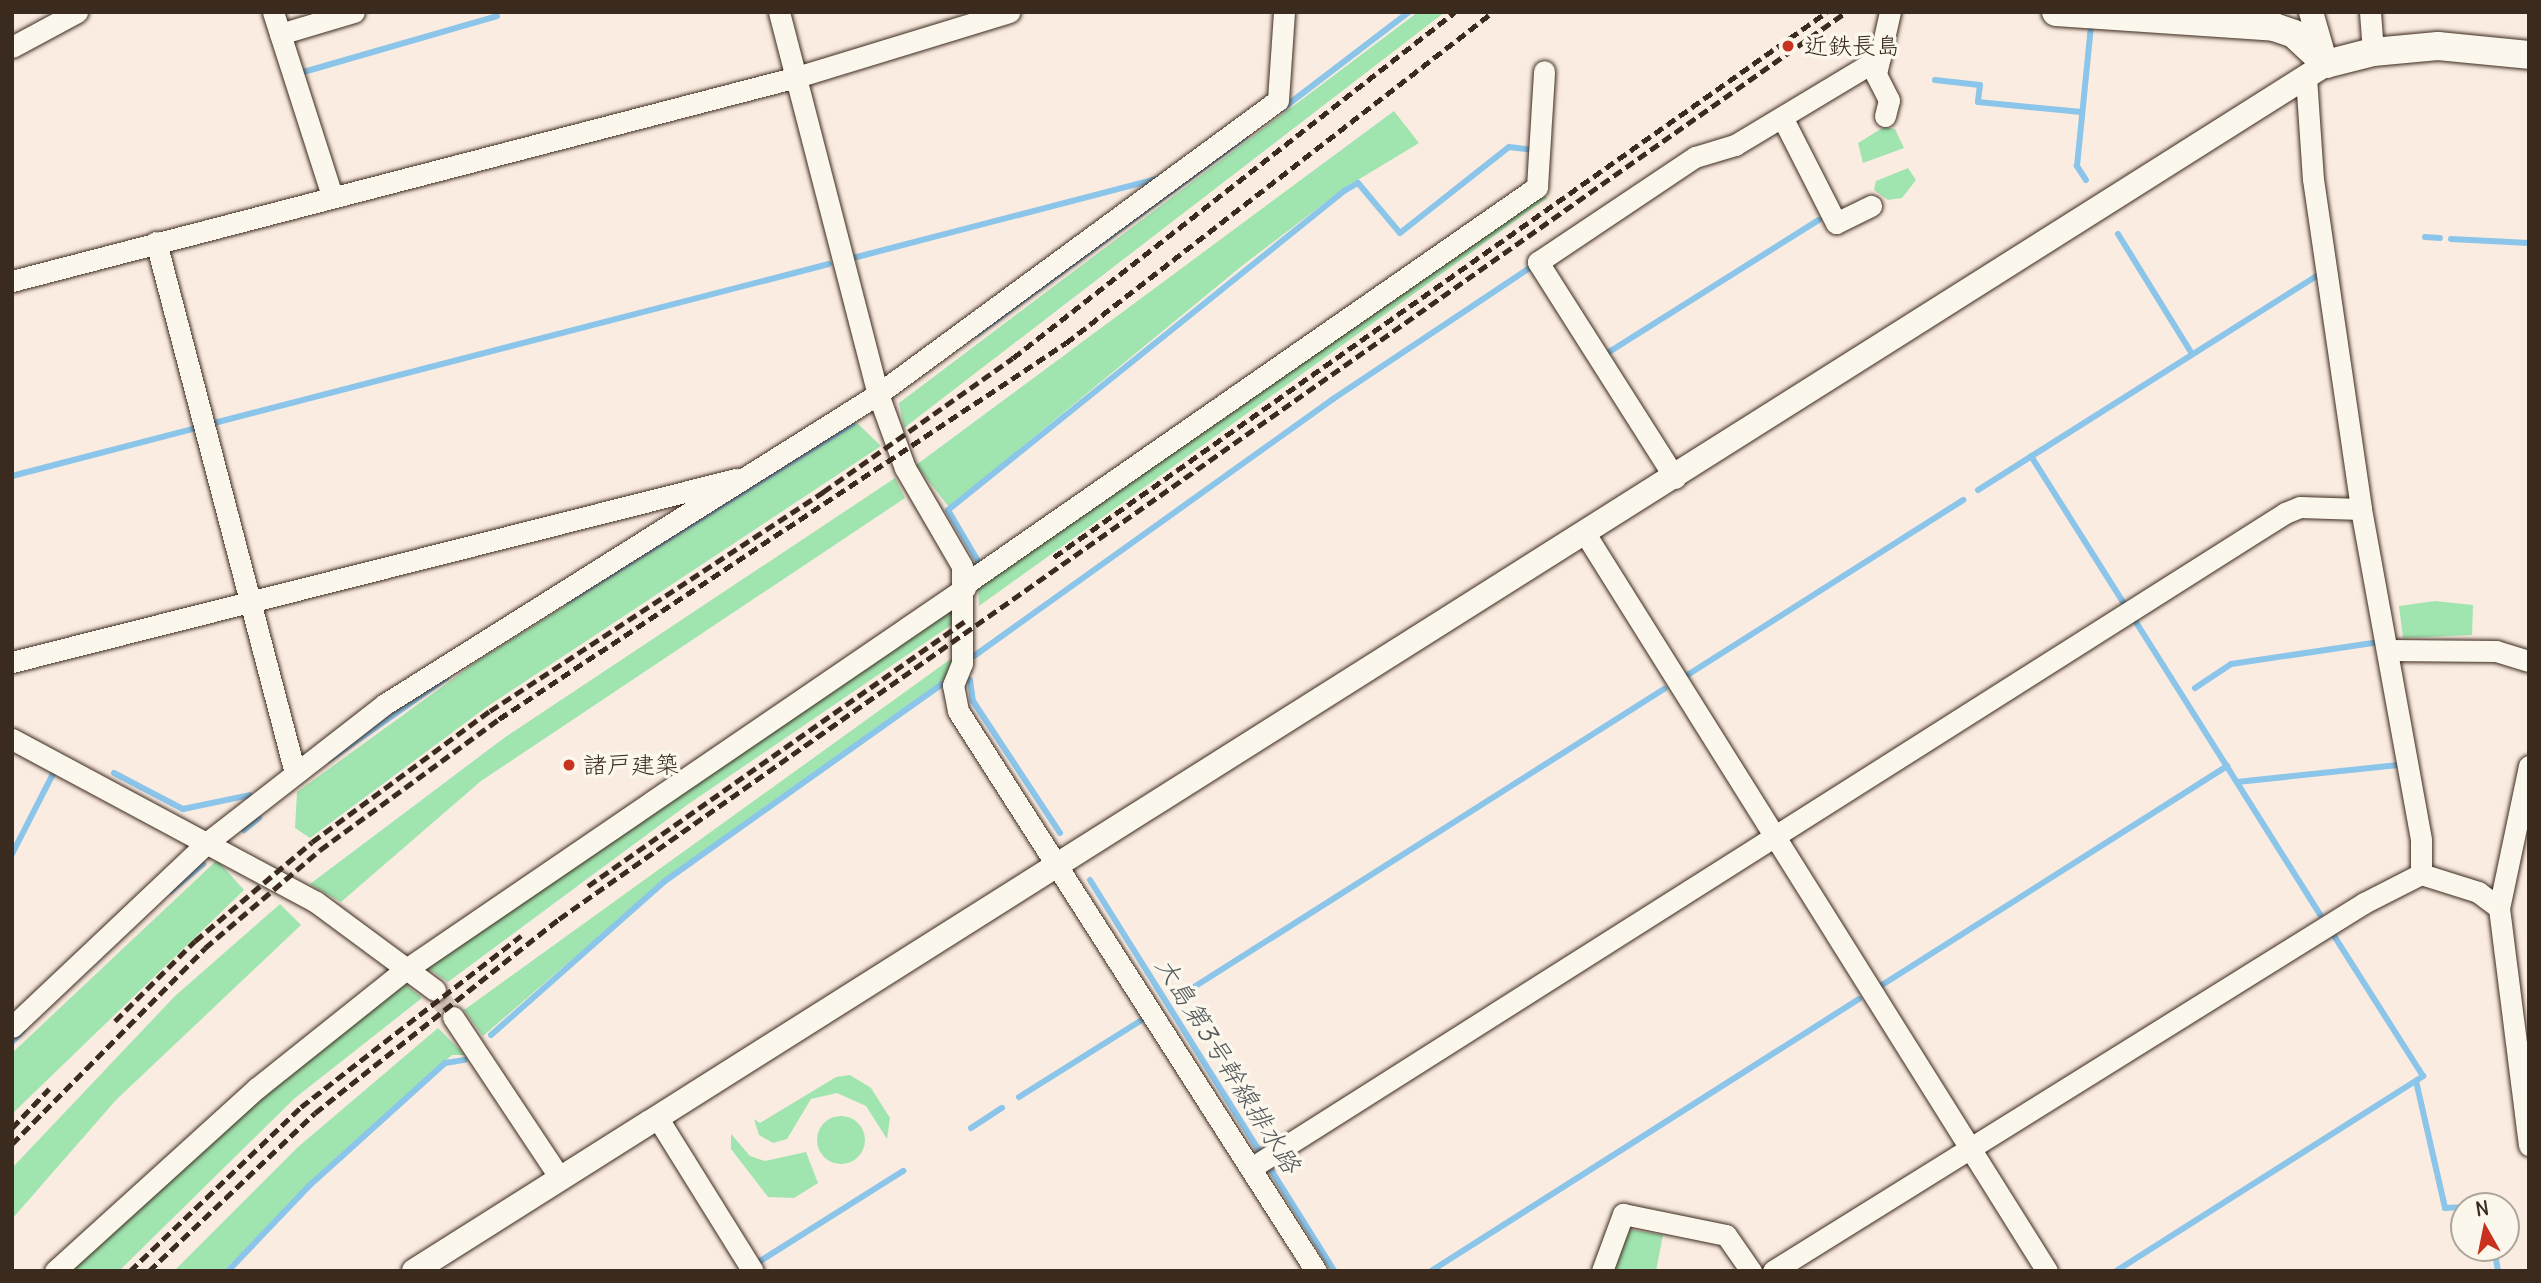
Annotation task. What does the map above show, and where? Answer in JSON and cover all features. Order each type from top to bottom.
[{"type":"main road","points":[[2056,12],[2274,27],[2294,34],[2316,71],[2373,52],[2449,47],[2529,55]]},
{"type":"street","points":[[12,47],[77,12]]},
{"type":"street","points":[[273,12],[332,196]]},
{"type":"street","points":[[280,34],[354,12]]},
{"type":"street","points":[[779,12],[877,394],[905,468],[962,566],[965,586],[962,663],[953,685],[958,711],[1260,1162],[1316,1271]]},
{"type":"street","points":[[12,281],[797,77],[1009,12]]},
{"type":"street","points":[[12,1027],[209,841],[295,773],[467,648],[757,473],[877,394],[1278,100],[1284,12]]},
{"type":"street","points":[[1885,116],[1889,100],[1876,74],[1890,12]]},
{"type":"street","points":[[2311,12],[2316,71],[2313,179],[2361,509],[2389,650],[2421,874]]},
{"type":"street","points":[[2370,12],[2373,52]]},
{"type":"street","points":[[1675,478],[1538,262],[1695,157],[1735,145],[1880,58]]},
{"type":"street","points":[[55,1271],[257,1088],[405,970],[965,586],[1537,187],[1544,71]]},
{"type":"street","points":[[414,1271],[1058,863],[1586,535],[2316,71]]},
{"type":"street","points":[[1782,117],[1808,156],[1813,187],[1836,223],[1871,206]]},
{"type":"street","points":[[156,242],[295,773]]},
{"type":"street","points":[[12,663],[757,473]]},
{"type":"street","points":[[1260,1162],[2286,513],[2300,507],[2361,509]]},
{"type":"street","points":[[1586,535],[1772,838],[2047,1271]]},
{"type":"street","points":[[2389,650],[2496,651],[2529,661]]},
{"type":"street","points":[[12,739],[209,841],[316,902],[435,990]]},
{"type":"street","points":[[2529,766],[2498,908],[2529,1145]]},
{"type":"street","points":[[1773,1271],[2364,903],[2421,874],[2478,891],[2498,908]]},
{"type":"street","points":[[453,1017],[560,1178]]},
{"type":"street","points":[[657,1117],[753,1271]]},
{"type":"street","points":[[1602,1271],[1623,1214],[1726,1235],[1751,1271]]},
{"type":"green space","points":[[1418,12],[1445,12],[904,428],[899,403]]},
{"type":"green space","points":[[1394,111],[1419,143],[1343,189],[1243,265],[949,507],[916,465]]},
{"type":"green space","points":[[1884,127],[1895,129],[1904,148],[1863,163],[1858,143]]},
{"type":"green space","points":[[1908,168],[1916,180],[1902,198],[1888,200],[1874,190],[1876,181]]},
{"type":"green space","points":[[1544,195],[1547,198],[979,606],[978,584]]},
{"type":"green space","points":[[857,423],[881,446],[488,706],[310,838],[295,828],[297,792],[479,660]]},
{"type":"green space","points":[[895,478],[905,498],[481,781],[341,902],[310,884],[504,738]]},
{"type":"green space","points":[[2435,601],[2473,605],[2472,635],[2403,638],[2399,606]]},
{"type":"green space","points":[[955,604],[954,623],[687,805],[448,982],[426,967]]},
{"type":"green space","points":[[952,658],[950,675],[664,880],[483,1036],[464,1010]]},
{"type":"green space","points":[[217,860],[244,890],[12,1114],[12,1053]]},
{"type":"green space","points":[[280,904],[301,925],[116,1100],[12,1219],[12,1168],[175,996]]},
{"type":"green space","points":[[401,981],[422,998],[295,1098],[119,1271],[69,1271],[255,1098]]},
{"type":"green space","points":[[438,1028],[465,1055],[452,1055],[309,1184],[224,1271],[174,1271],[298,1147]]},
{"type":"green space","points":[[850,1075],[871,1088],[890,1118],[887,1139],[866,1106],[837,1093],[811,1099],[787,1139],[773,1143],[759,1135],[754,1119],[760,1123],[836,1077]]},
{"type":"green space","points":[[841,1116],[858,1123],[865,1140],[858,1157],[841,1164],[824,1157],[817,1140],[824,1123]]},
{"type":"green space","points":[[731,1134],[750,1156],[765,1161],[806,1152],[818,1183],[794,1198],[768,1197],[731,1149]]},
{"type":"green space","points":[[1627,1229],[1663,1235],[1656,1271],[1610,1271]]},
{"type":"waterway","points":[[1282,109],[1409,12]]},
{"type":"waterway","points":[[300,73],[497,16]]},
{"type":"waterway","points":[[2086,180],[2077,166],[2091,25]]},
{"type":"waterway","points":[[1935,80],[1980,85],[1978,102],[2082,112]]},
{"type":"waterway","points":[[977,334],[1245,137]]},
{"type":"waterway","points":[[978,561],[948,510],[1344,191],[1358,183],[1400,233],[1509,147],[1533,150]]},
{"type":"waterway","points":[[853,258],[1156,179]]},
{"type":"waterway","points":[[1609,352],[1819,220]]},
{"type":"waterway","points":[[2118,234],[2192,354]]},
{"type":"waterway","points":[[2425,237],[2440,238]]},
{"type":"waterway","points":[[2451,239],[2529,243]]},
{"type":"waterway","points":[[214,423],[829,264]]},
{"type":"waterway","points":[[974,656],[1333,399],[1531,267]]},
{"type":"waterway","points":[[1978,490],[2316,276]]},
{"type":"waterway","points":[[568,601],[852,424]]},
{"type":"waterway","points":[[12,476],[193,429]]},
{"type":"waterway","points":[[2031,456],[2125,605]]},
{"type":"waterway","points":[[1689,674],[1963,500]]},
{"type":"waterway","points":[[2134,619],[2320,914]]},
{"type":"waterway","points":[[2195,688],[2231,664],[2374,643]]},
{"type":"waterway","points":[[329,760],[446,678]]},
{"type":"waterway","points":[[970,680],[973,701],[1060,833]]},
{"type":"waterway","points":[[491,1035],[665,881],[942,684]]},
{"type":"waterway","points":[[1183,994],[1664,689]]},
{"type":"waterway","points":[[2237,782],[2398,765]]},
{"type":"waterway","points":[[1882,985],[2227,766]]},
{"type":"waterway","points":[[114,773],[183,809],[250,795]]},
{"type":"waterway","points":[[12,854],[53,774]]},
{"type":"waterway","points":[[244,830],[259,818]]},
{"type":"waterway","points":[[171,891],[203,864]]},
{"type":"waterway","name":"大島第3号幹線排水路","points":[[1090,880],[1334,1271]]},
{"type":"waterway","points":[[2116,1271],[2423,1076],[2333,934]]},
{"type":"waterway","points":[[1431,1271],[1859,999]]},
{"type":"waterway","points":[[1019,1097],[1140,1021]]},
{"type":"waterway","points":[[12,1042],[23,1030]]},
{"type":"waterway","points":[[228,1271],[310,1185],[445,1063],[465,1060]]},
{"type":"waterway","points":[[2416,1081],[2445,1208],[2450,1208]]},
{"type":"waterway","points":[[971,1128],[1002,1108]]},
{"type":"waterway","points":[[757,1263],[903,1171]]},
{"type":"waterway","points":[[2497,1262],[2498,1270]]},
{"type":"tunnel","points":[[435,990],[453,1017]]},
{"type":"railway","points":[[115,1021],[195,941],[312,842],[490,711],[823,492],[1013,358],[1455,12]]},
{"type":"railway","points":[[12,1144],[205,948],[320,850],[499,719],[1066,343],[1493,12]]},
{"type":"railway","points":[[1054,557],[1827,12]]},
{"type":"railway","points":[[149,1271],[315,1113],[559,919],[1846,12]]},
{"type":"railway","points":[[588,886],[966,620]]},
{"type":"railway","points":[[130,1271],[301,1107],[521,936]]},
{"type":"railway","points":[[12,1128],[49,1089]]},
{"type":"place","name":"近鉄長島","points":[[1788,46]]},
{"type":"place","name":"諸戸建築","points":[[569,765]]}]
